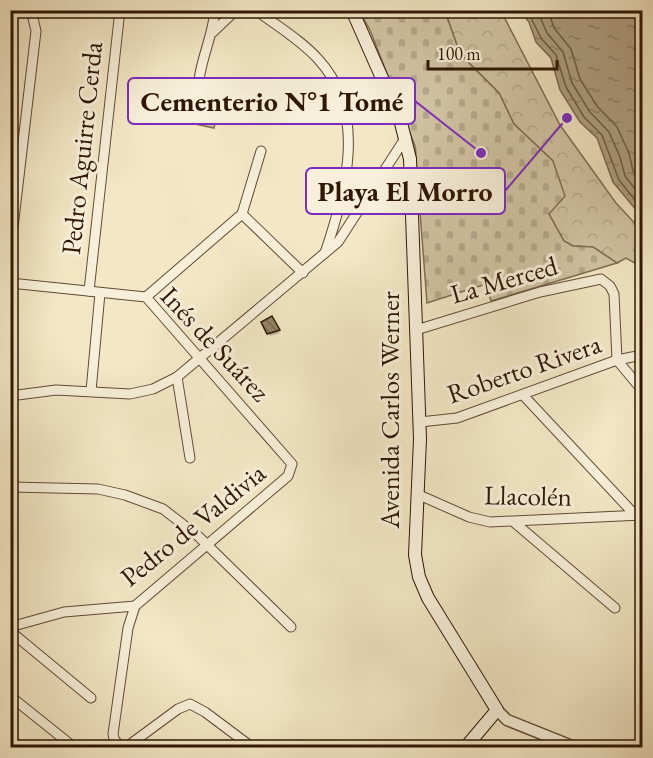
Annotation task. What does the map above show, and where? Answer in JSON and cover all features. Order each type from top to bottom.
[{"type":"main road","name":"Avenida Carlos Werner","points":[[352,10],[374,56],[406,138],[411,177],[420,422],[414,545],[422,584],[496,710]]},
{"type":"main road","points":[[465,747],[496,710]]},
{"type":"street","name":"Pedro Aguirre Cerda","points":[[89,291],[120,10]]},
{"type":"street","points":[[199,80],[201,64],[213,32],[215,10]]},
{"type":"street","points":[[213,32],[236,10]]},
{"type":"street","points":[[256,10],[318,59],[330,75],[342,100],[348,134],[348,164],[340,205],[324,255]]},
{"type":"street","points":[[10,253],[13,203],[36,31],[36,12]]},
{"type":"street","points":[[10,396],[42,390],[139,393],[177,377],[303,273],[342,237],[406,138]]},
{"type":"street","points":[[146,297],[242,214],[261,151]]},
{"type":"street","points":[[242,214],[303,273]]},
{"type":"street","name":"La Merced","points":[[416,330],[540,292],[594,279],[604,281],[610,286],[615,298],[617,360]]},
{"type":"street","name":"Inés de Suárez","points":[[10,283],[146,297],[290,460],[292,468]]},
{"type":"street","name":"Pedro Aguirre Cerda","points":[[91,391],[100,292]]},
{"type":"street","name":"Roberto Rivera","points":[[420,422],[458,418],[617,360],[642,355]]},
{"type":"street","points":[[617,360],[642,390]]},
{"type":"street","points":[[177,377],[190,458]]},
{"type":"street","points":[[523,395],[639,516]]},
{"type":"street","name":"Pedro de Valdivia","points":[[10,629],[64,612],[135,606],[288,476],[292,468]]},
{"type":"street","points":[[10,487],[73,486],[125,495],[171,514],[207,544],[291,627]]},
{"type":"street","name":"Llacolén","points":[[417,494],[475,520],[515,523],[639,516]]},
{"type":"street","points":[[515,523],[615,608]]},
{"type":"street","points":[[135,606],[128,628],[114,739],[123,747],[178,709],[190,704],[206,712],[253,747]]},
{"type":"street","points":[[10,629],[91,698]]},
{"type":"street","points":[[10,696],[75,747]]},
{"type":"street","name":"Avenida Carlos Werner","points":[[496,710],[513,722],[577,747]]},
{"type":"green space","points":[[359,11],[445,11],[460,54],[499,93],[514,124],[553,161],[565,196],[549,214],[564,241],[573,246],[593,247],[617,263],[491,301],[486,284],[427,303],[415,146],[370,30]]},
{"type":"green space","points":[[445,11],[501,11],[560,125],[616,203],[642,231],[642,267],[626,258],[617,263],[593,247],[573,246],[564,241],[549,214],[553,161],[514,124],[499,93],[460,54]]},
{"type":"green space","points":[[180,100],[218,108],[214,128],[176,120]]},
{"type":"water","points":[[520,11],[642,11],[642,217],[613,182],[597,138],[580,122],[560,90],[551,58],[536,42],[529,22]]},
{"type":"building","points":[[272,316],[280,330],[267,334],[261,322]]},
{"type":"place","name":"Playa El Morro","points":[[567,118]]},
{"type":"place","name":"Cementerio N°1 Tomé","points":[[481,153]]}]
